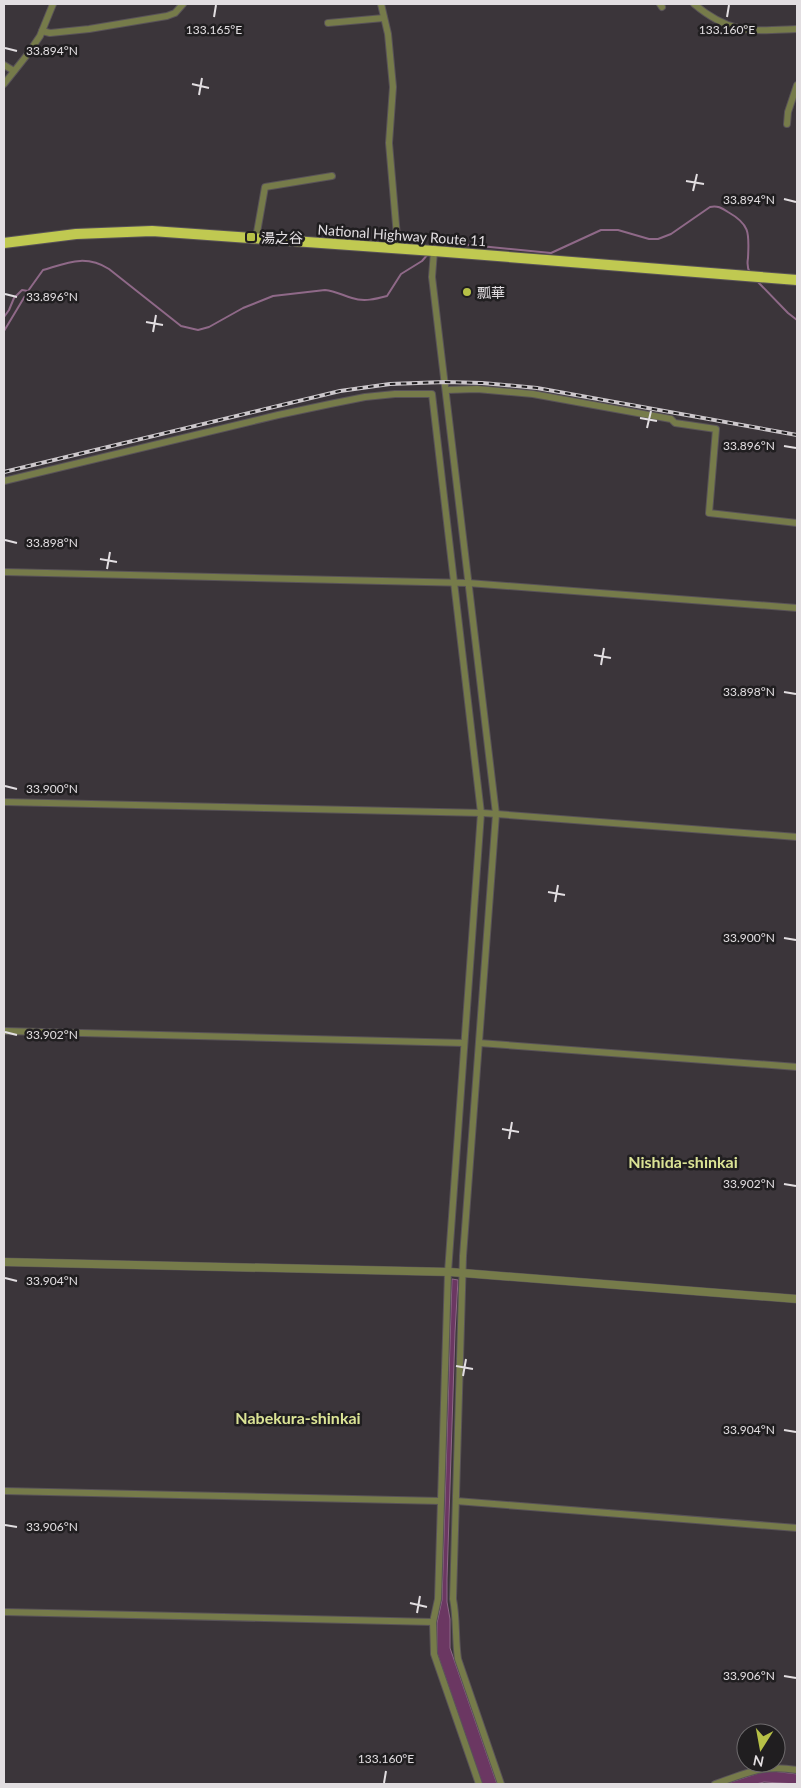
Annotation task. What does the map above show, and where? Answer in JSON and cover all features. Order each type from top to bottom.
[{"type":"highway","name":"National Highway Route 11","points":[[4,243],[76,234],[152,231],[398,248],[797,280]]},
{"type":"street","points":[[4,84],[27,55],[42,31],[53,4]]},
{"type":"street","points":[[42,31],[50,33],[89,29],[167,16],[175,13],[183,4]]},
{"type":"street","points":[[381,4],[388,34],[393,87],[389,143],[398,248]]},
{"type":"street","points":[[694,4],[715,19],[740,30],[797,29]]},
{"type":"street","points":[[328,23],[384,18]]},
{"type":"street","points":[[4,65],[14,72]]},
{"type":"street","points":[[787,124],[788,112],[797,85]]},
{"type":"street","points":[[256,238],[265,187],[332,176]]},
{"type":"street","points":[[434,251],[432,277],[494,814],[461,1289],[453,1600],[456,1615],[455,1644],[458,1659],[501,1784]]},
{"type":"street","points":[[446,390],[477,389],[533,394],[671,419],[675,423],[716,429],[709,513],[797,523]]},
{"type":"street","points":[[4,481],[330,404],[365,397],[396,394],[432,394],[482,813],[449,1272],[438,1599],[433,1622],[434,1654],[479,1784]]},
{"type":"street","points":[[4,572],[467,583],[797,608]]},
{"type":"street","points":[[4,802],[482,813],[797,837]]},
{"type":"street","points":[[4,1032],[464,1043]]},
{"type":"street","points":[[479,1043],[797,1067]]},
{"type":"street","points":[[4,1262],[449,1272],[797,1299]]},
{"type":"street","points":[[4,1491],[441,1501]]},
{"type":"street","points":[[456,1501],[797,1528]]},
{"type":"street","points":[[4,1612],[433,1622]]},
{"type":"street","points":[[715,1784],[759,1769],[777,1767],[797,1770]]},
{"type":"shaded area","points":[[452,1279],[458,1280],[447,1579],[450,1648],[497,1784],[482,1784],[437,1653],[437,1623],[442,1600]]},
{"type":"shaded area","points":[[759,1773],[797,1774],[797,1784],[764,1782],[756,1784],[725,1784]]},
{"type":"waterway","points":[[435,247],[440,242],[551,253],[601,230],[618,230],[649,239],[658,239],[671,234],[710,207],[715,206],[736,217],[745,226],[748,236],[747,264],[750,273]]},
{"type":"waterway","points":[[4,317],[14,298],[22,290],[28,291],[43,270],[76,261],[92,262],[109,269],[181,326],[198,330],[209,327],[243,308],[273,296],[325,290],[361,300],[387,296],[401,274],[422,261],[428,254]]},
{"type":"waterway","points":[[756,280],[797,320]]},
{"type":"waterway","points":[[4,331],[28,291]]},
{"type":"railway","points":[[4,472],[340,391],[390,384],[482,383],[537,388],[797,435]]},
{"type":"place","name":"湯之谷","points":[[251,237]]},
{"type":"place","name":"瓢華","points":[[467,292]]},
{"type":"district","name":"Nishida-shinkai","points":[[683,1161]]},
{"type":"district","name":"Nabekura-shinkai","points":[[298,1417]]}]
